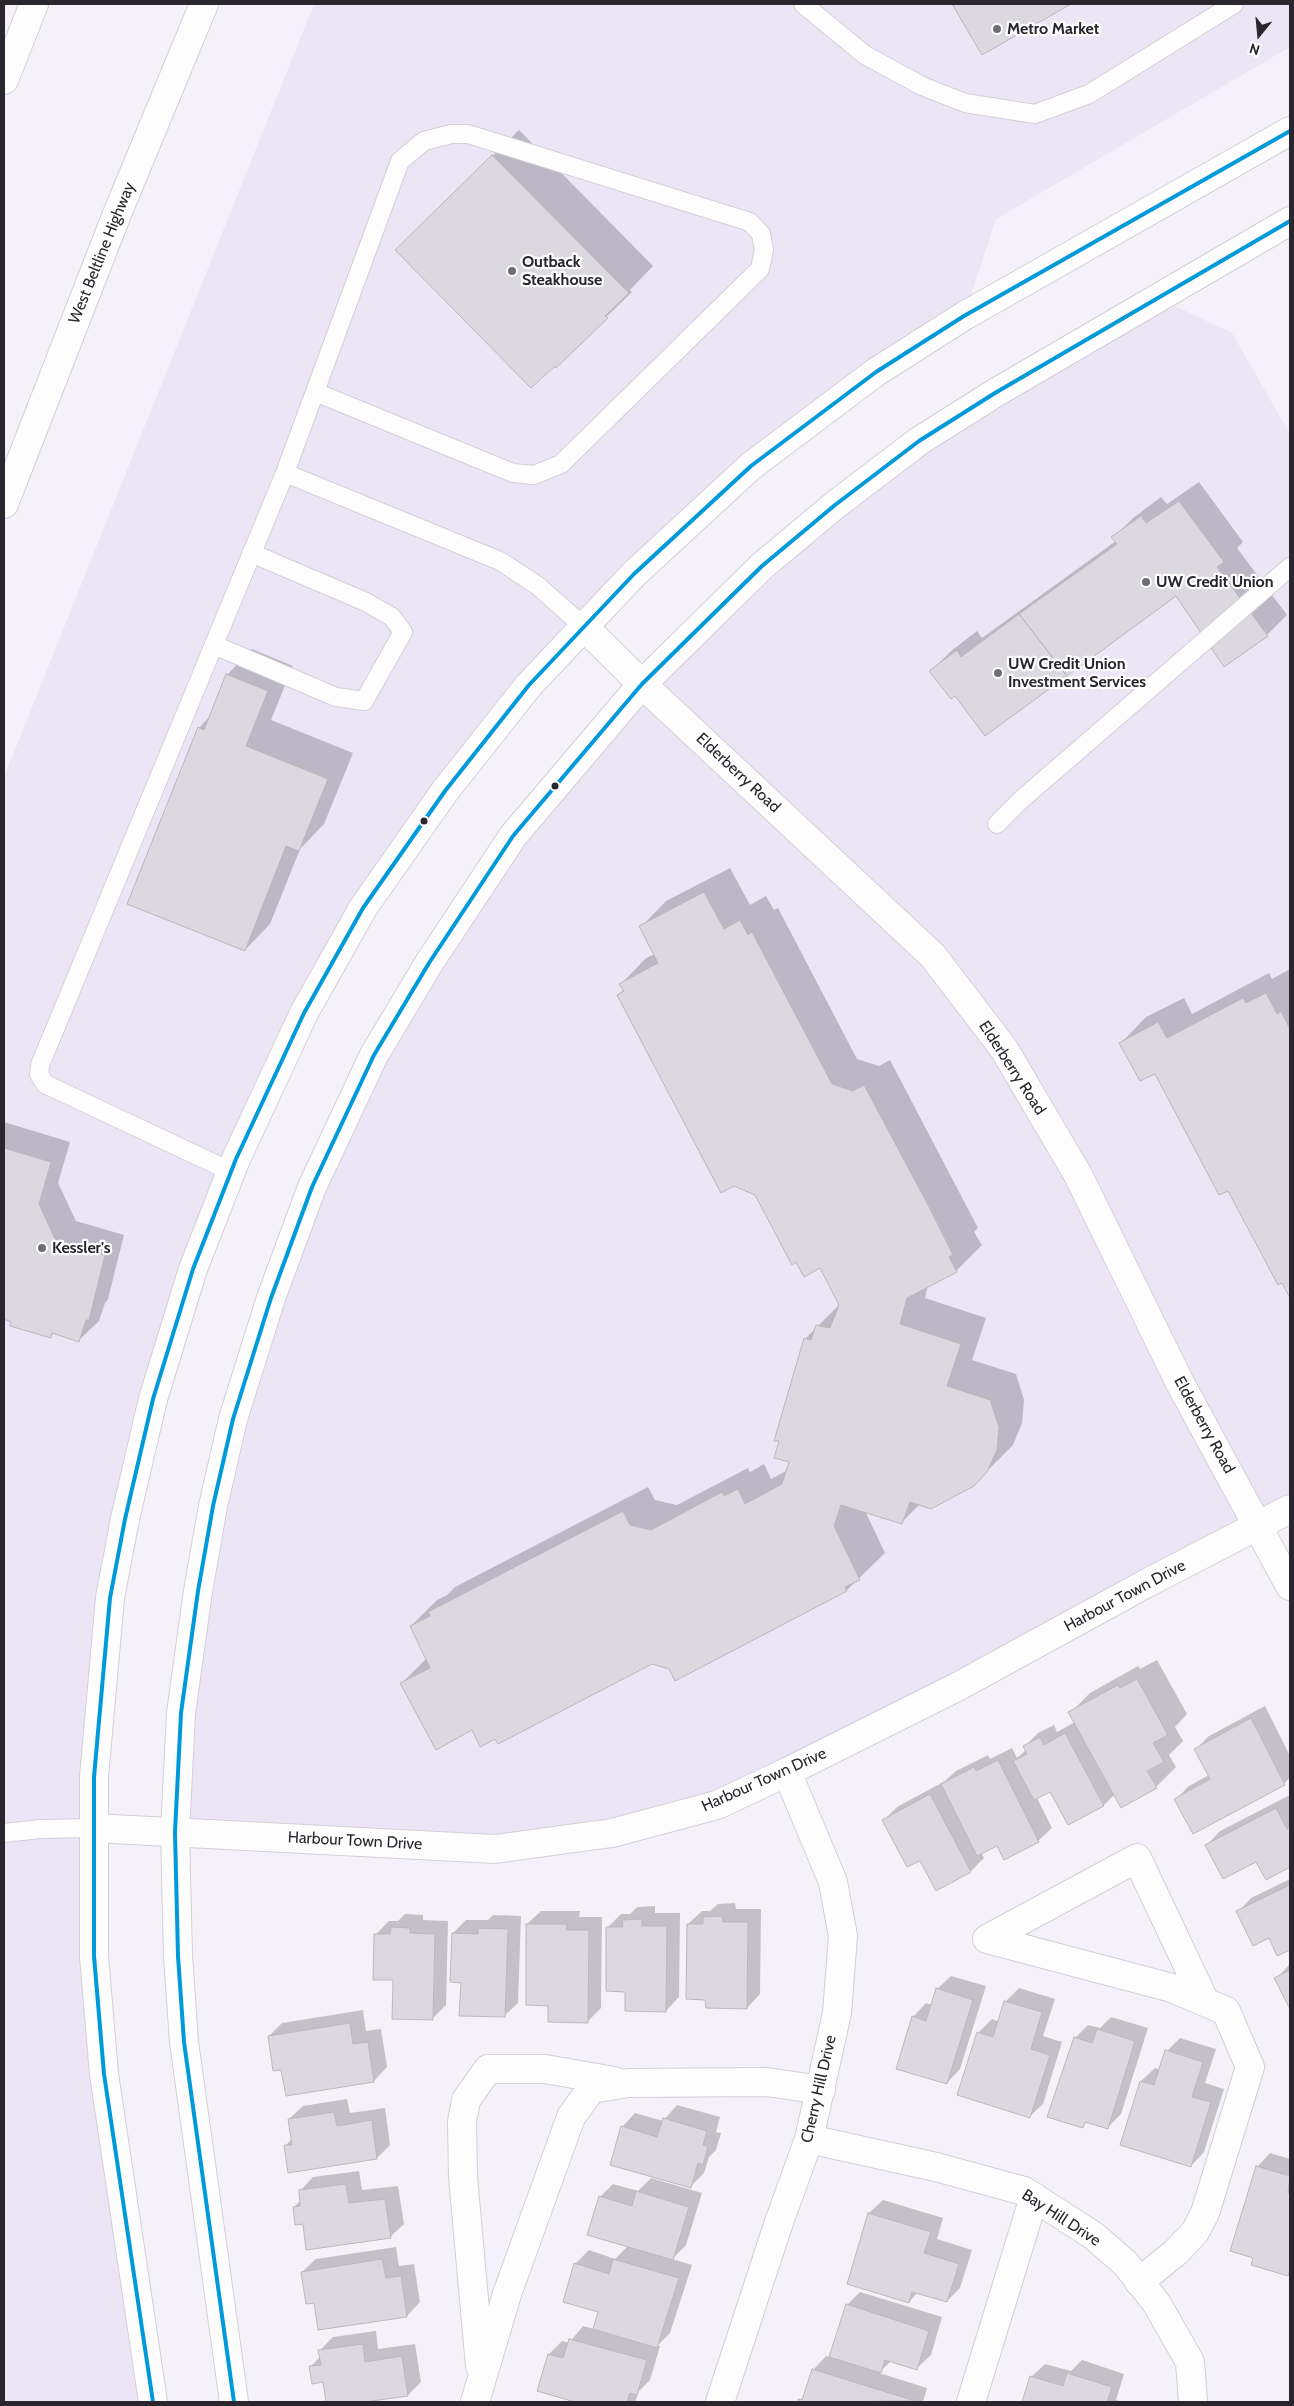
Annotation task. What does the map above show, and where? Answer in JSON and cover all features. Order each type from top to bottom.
[{"type":"main road","points":[[4,80],[34,4]]},
{"type":"main road","name":"West Beltline Highway","points":[[4,504],[116,214],[204,4]]},
{"type":"main road","points":[[153,2402],[104,2074],[94,1956],[93,1828],[98,1720],[110,1598],[125,1519],[153,1399],[193,1269],[262,1101],[304,1013],[363,908],[445,791],[529,685],[634,574],[751,466],[876,372],[996,298],[1290,131]]},
{"type":"main road","points":[[234,2402],[184,2042],[178,1956],[175,1832],[181,1712],[198,1591],[213,1506],[233,1419],[271,1298],[312,1187],[374,1055],[428,962],[513,836],[642,684],[762,566],[835,505],[919,442],[995,393],[1290,221]]},
{"type":"main road","name":"Elderberry Road","points":[[584,627],[642,684],[933,956],[1004,1048],[1078,1175],[1180,1383],[1290,1586]]},
{"type":"main road","name":"Harbour Town Drive","points":[[93,1828],[495,1849],[612,1833],[717,1805],[787,1772],[958,1686],[1290,1509]]},
{"type":"main road","name":"Cherry Hill Drive","points":[[720,2402],[778,2225],[809,2139],[837,2014],[843,1936],[833,1882],[787,1772]]},
{"type":"main road","points":[[1139,2282],[1176,2252],[1195,2232],[1205,2213],[1250,2067],[1226,2011],[1172,1988],[987,1939],[1137,1858],[1205,2002]]},
{"type":"main road","points":[[478,2391],[462,2177],[462,2122],[466,2100],[488,2069],[544,2069],[628,2083],[767,2082],[821,2090]]},
{"type":"main road","points":[[478,2391],[507,2294],[571,2116],[591,2090],[628,2083]]},
{"type":"main road","name":"Bay Hill Drive","points":[[809,2139],[936,2167],[1024,2192],[1094,2236],[1126,2264],[1157,2304],[1190,2362],[1193,2402]]},
{"type":"main road","points":[[971,2402],[1034,2197]]},
{"type":"lane","points":[[803,4],[866,55],[922,86],[965,103],[1035,114],[1089,94],[1234,4]]},
{"type":"lane","points":[[232,1172],[45,1084],[39,1074],[40,1065],[285,473],[400,161],[424,141],[451,134],[468,134],[750,222],[761,234],[764,250],[760,270],[561,464],[534,475],[512,472],[315,392]]},
{"type":"lane","points":[[285,473],[500,561],[538,586],[584,627]]},
{"type":"lane","points":[[214,645],[336,697],[364,701],[403,632],[392,617],[366,602],[251,553]]},
{"type":"lane","points":[[998,824],[1022,799],[1290,567]]},
{"type":"lane","points":[[4,1833],[40,1829],[93,1828]]},
{"type":"shaded area","points":[[314,4],[1290,4],[1290,47],[996,219],[964,316],[751,466],[445,791],[261,1101],[125,1519],[94,1956],[153,2402],[4,2402],[4,777]]},
{"type":"shaded area","points":[[1158,298],[1232,333],[1290,434],[1290,1509],[717,1805],[495,1849],[175,1832],[198,1591],[312,1187],[513,836],[835,505]]},
{"type":"building","name":"Metro Market","points":[[952,4],[1071,4],[982,55]]},
{"type":"building","name":"Outback Steakhouse","points":[[492,155],[629,293],[605,316],[608,318],[556,368],[555,366],[531,388],[395,250]]},
{"type":"building","name":"UW Credit Union","points":[[1179,501],[1224,562],[1217,567],[1268,636],[1224,667],[1176,596],[1067,676],[1019,614],[1117,544],[1111,537],[1141,516],[1146,523]]},
{"type":"building","name":"UW Credit Union Investment Services","points":[[1019,614],[1067,676],[985,736],[955,696],[951,699],[929,671],[957,650],[961,657]]},
{"type":"building","points":[[226,674],[268,691],[246,746],[328,779],[299,851],[286,846],[245,951],[127,904],[198,727],[204,730]]},
{"type":"building","points":[[704,892],[724,929],[740,920],[748,935],[752,932],[832,1084],[853,1091],[864,1085],[927,1203],[953,1255],[949,1257],[957,1272],[907,1298],[900,1324],[961,1344],[947,1386],[990,1400],[999,1427],[997,1450],[987,1472],[974,1486],[931,1509],[910,1502],[902,1524],[841,1505],[834,1526],[860,1580],[845,1587],[847,1591],[675,1681],[669,1669],[652,1664],[498,1744],[495,1739],[480,1747],[472,1730],[436,1750],[400,1683],[430,1668],[410,1626],[430,1616],[428,1612],[623,1511],[630,1525],[651,1530],[722,1492],[724,1496],[738,1489],[745,1504],[782,1484],[789,1462],[774,1458],[779,1441],[774,1441],[804,1338],[811,1340],[816,1325],[830,1328],[839,1305],[820,1268],[804,1277],[796,1262],[792,1265],[755,1195],[734,1186],[721,1193],[617,995],[624,991],[619,984],[658,963],[639,926]]},
{"type":"building","points":[[1266,993],[1277,1014],[1281,1011],[1290,1029],[1290,1298],[1282,1283],[1278,1285],[1228,1191],[1219,1195],[1155,1074],[1140,1081],[1119,1043],[1158,1022],[1167,1038],[1243,998],[1246,1003]]},
{"type":"building","name":"Kessler's","points":[[4,1148],[51,1162],[39,1204],[56,1241],[105,1255],[89,1320],[86,1320],[79,1342],[52,1333],[51,1338],[10,1326],[11,1322],[4,1319]]},
{"type":"building","points":[[1137,1679],[1168,1735],[1153,1743],[1164,1762],[1147,1771],[1157,1788],[1121,1808],[1068,1712],[1118,1685],[1120,1688]]},
{"type":"building","points":[[1251,1718],[1285,1785],[1193,1834],[1174,1799],[1210,1779],[1194,1749]]},
{"type":"building","points":[[1065,1733],[1104,1806],[1068,1825],[1050,1792],[1034,1800],[1013,1761],[1027,1754],[1023,1746],[1040,1737],[1044,1745]]},
{"type":"building","points":[[998,1760],[1039,1842],[1004,1860],[997,1846],[977,1856],[941,1784],[974,1767],[976,1771]]},
{"type":"building","points":[[930,1794],[971,1872],[936,1891],[920,1861],[907,1867],[882,1820]]},
{"type":"building","points":[[1276,1808],[1287,1829],[1290,1827],[1290,1867],[1266,1880],[1256,1862],[1223,1879],[1205,1845]]},
{"type":"building","points":[[1290,1885],[1290,1950],[1277,1956],[1269,1938],[1253,1946],[1236,1911]]},
{"type":"building","points":[[722,1916],[723,1922],[748,1922],[747,2009],[706,2008],[705,2000],[686,1999],[687,1924],[703,1924],[703,1917]]},
{"type":"building","points":[[642,1919],[642,1926],[667,1926],[666,2012],[625,2011],[625,1992],[606,1991],[606,1927],[623,1927],[622,1920]]},
{"type":"building","points":[[526,1924],[567,1924],[566,1930],[589,1930],[588,2023],[548,2022],[548,2006],[526,2005]]},
{"type":"building","points":[[391,1927],[410,1928],[410,1933],[435,1934],[433,2020],[392,2019],[393,1980],[373,1980],[374,1934],[390,1934]]},
{"type":"building","points":[[478,1928],[508,1929],[505,2017],[459,2016],[461,1983],[450,1982],[452,1933],[478,1934]]},
{"type":"building","points":[[1290,1970],[1290,2009],[1274,1978]]},
{"type":"building","points":[[936,1988],[973,2000],[947,2084],[896,2069],[912,2016],[926,2021]]},
{"type":"building","points":[[1004,2001],[1042,2012],[1031,2049],[1050,2055],[1030,2118],[957,2095],[977,2032],[993,2037]]},
{"type":"building","points":[[350,2023],[353,2044],[368,2042],[374,2082],[286,2096],[281,2070],[273,2071],[268,2036]]},
{"type":"building","points":[[1097,2029],[1135,2041],[1108,2129],[1085,2122],[1083,2128],[1047,2117],[1074,2037],[1092,2043]]},
{"type":"building","points":[[1165,2050],[1203,2062],[1192,2097],[1211,2102],[1191,2167],[1120,2145],[1140,2081],[1154,2085]]},
{"type":"building","points":[[334,2112],[337,2126],[372,2120],[377,2159],[288,2173],[284,2145],[292,2145],[288,2119]]},
{"type":"building","points":[[663,2118],[707,2131],[703,2145],[708,2147],[703,2165],[698,2163],[691,2188],[610,2165],[621,2126],[657,2137]]},
{"type":"building","points":[[1256,2166],[1290,2176],[1288,2193],[1290,2193],[1290,2268],[1288,2276],[1251,2265],[1253,2258],[1230,2251]]},
{"type":"building","points":[[346,2184],[349,2203],[385,2199],[391,2238],[306,2250],[303,2224],[295,2225],[293,2207],[300,2206],[299,2190]]},
{"type":"building","points":[[636,2191],[689,2207],[673,2260],[587,2235],[599,2196],[632,2206]]},
{"type":"building","points":[[868,2213],[931,2232],[924,2253],[959,2264],[947,2302],[912,2292],[909,2303],[847,2284]]},
{"type":"building","points":[[382,2259],[386,2278],[401,2276],[407,2317],[318,2330],[314,2303],[306,2304],[301,2272]]},
{"type":"building","points":[[613,2259],[679,2278],[657,2348],[593,2329],[598,2312],[563,2302],[574,2263],[609,2274]]},
{"type":"building","points":[[846,2304],[929,2331],[917,2370],[885,2360],[881,2373],[829,2357]]},
{"type":"building","points":[[569,2339],[647,2360],[637,2395],[630,2393],[627,2402],[575,2402],[537,2391],[548,2354],[563,2358]]},
{"type":"building","points":[[363,2344],[365,2362],[402,2356],[408,2396],[365,2402],[326,2402],[323,2382],[312,2384],[309,2366],[321,2365],[318,2350]]},
{"type":"building","points":[[812,2369],[915,2401],[798,2402],[798,2399],[802,2400]]},
{"type":"building","points":[[1067,2373],[1112,2387],[1107,2402],[1022,2402],[1030,2376],[1063,2386]]},
{"type":"transit line","points":[[153,2402],[104,2074],[94,1956],[94,1777],[110,1598],[125,1519],[153,1399],[193,1269],[236,1159],[304,1013],[363,908],[445,791],[529,685],[634,574],[751,466],[876,372],[964,316],[1290,131]]},
{"type":"transit line","points":[[234,2402],[184,2042],[178,1956],[175,1832],[181,1713],[198,1591],[213,1506],[233,1419],[271,1298],[312,1187],[374,1055],[429,963],[513,836],[642,684],[762,566],[835,505],[919,441],[995,393],[1290,221]]},
{"type":"place","name":"Metro Market","points":[[997,29]]},
{"type":"place","name":"Outback Steakhouse","points":[[512,271]]},
{"type":"place","name":"UW Credit Union","points":[[1146,582]]},
{"type":"place","name":"UW Credit Union Investment Services","points":[[998,673]]},
{"type":"place","name":"Kessler's","points":[[42,1248]]}]
